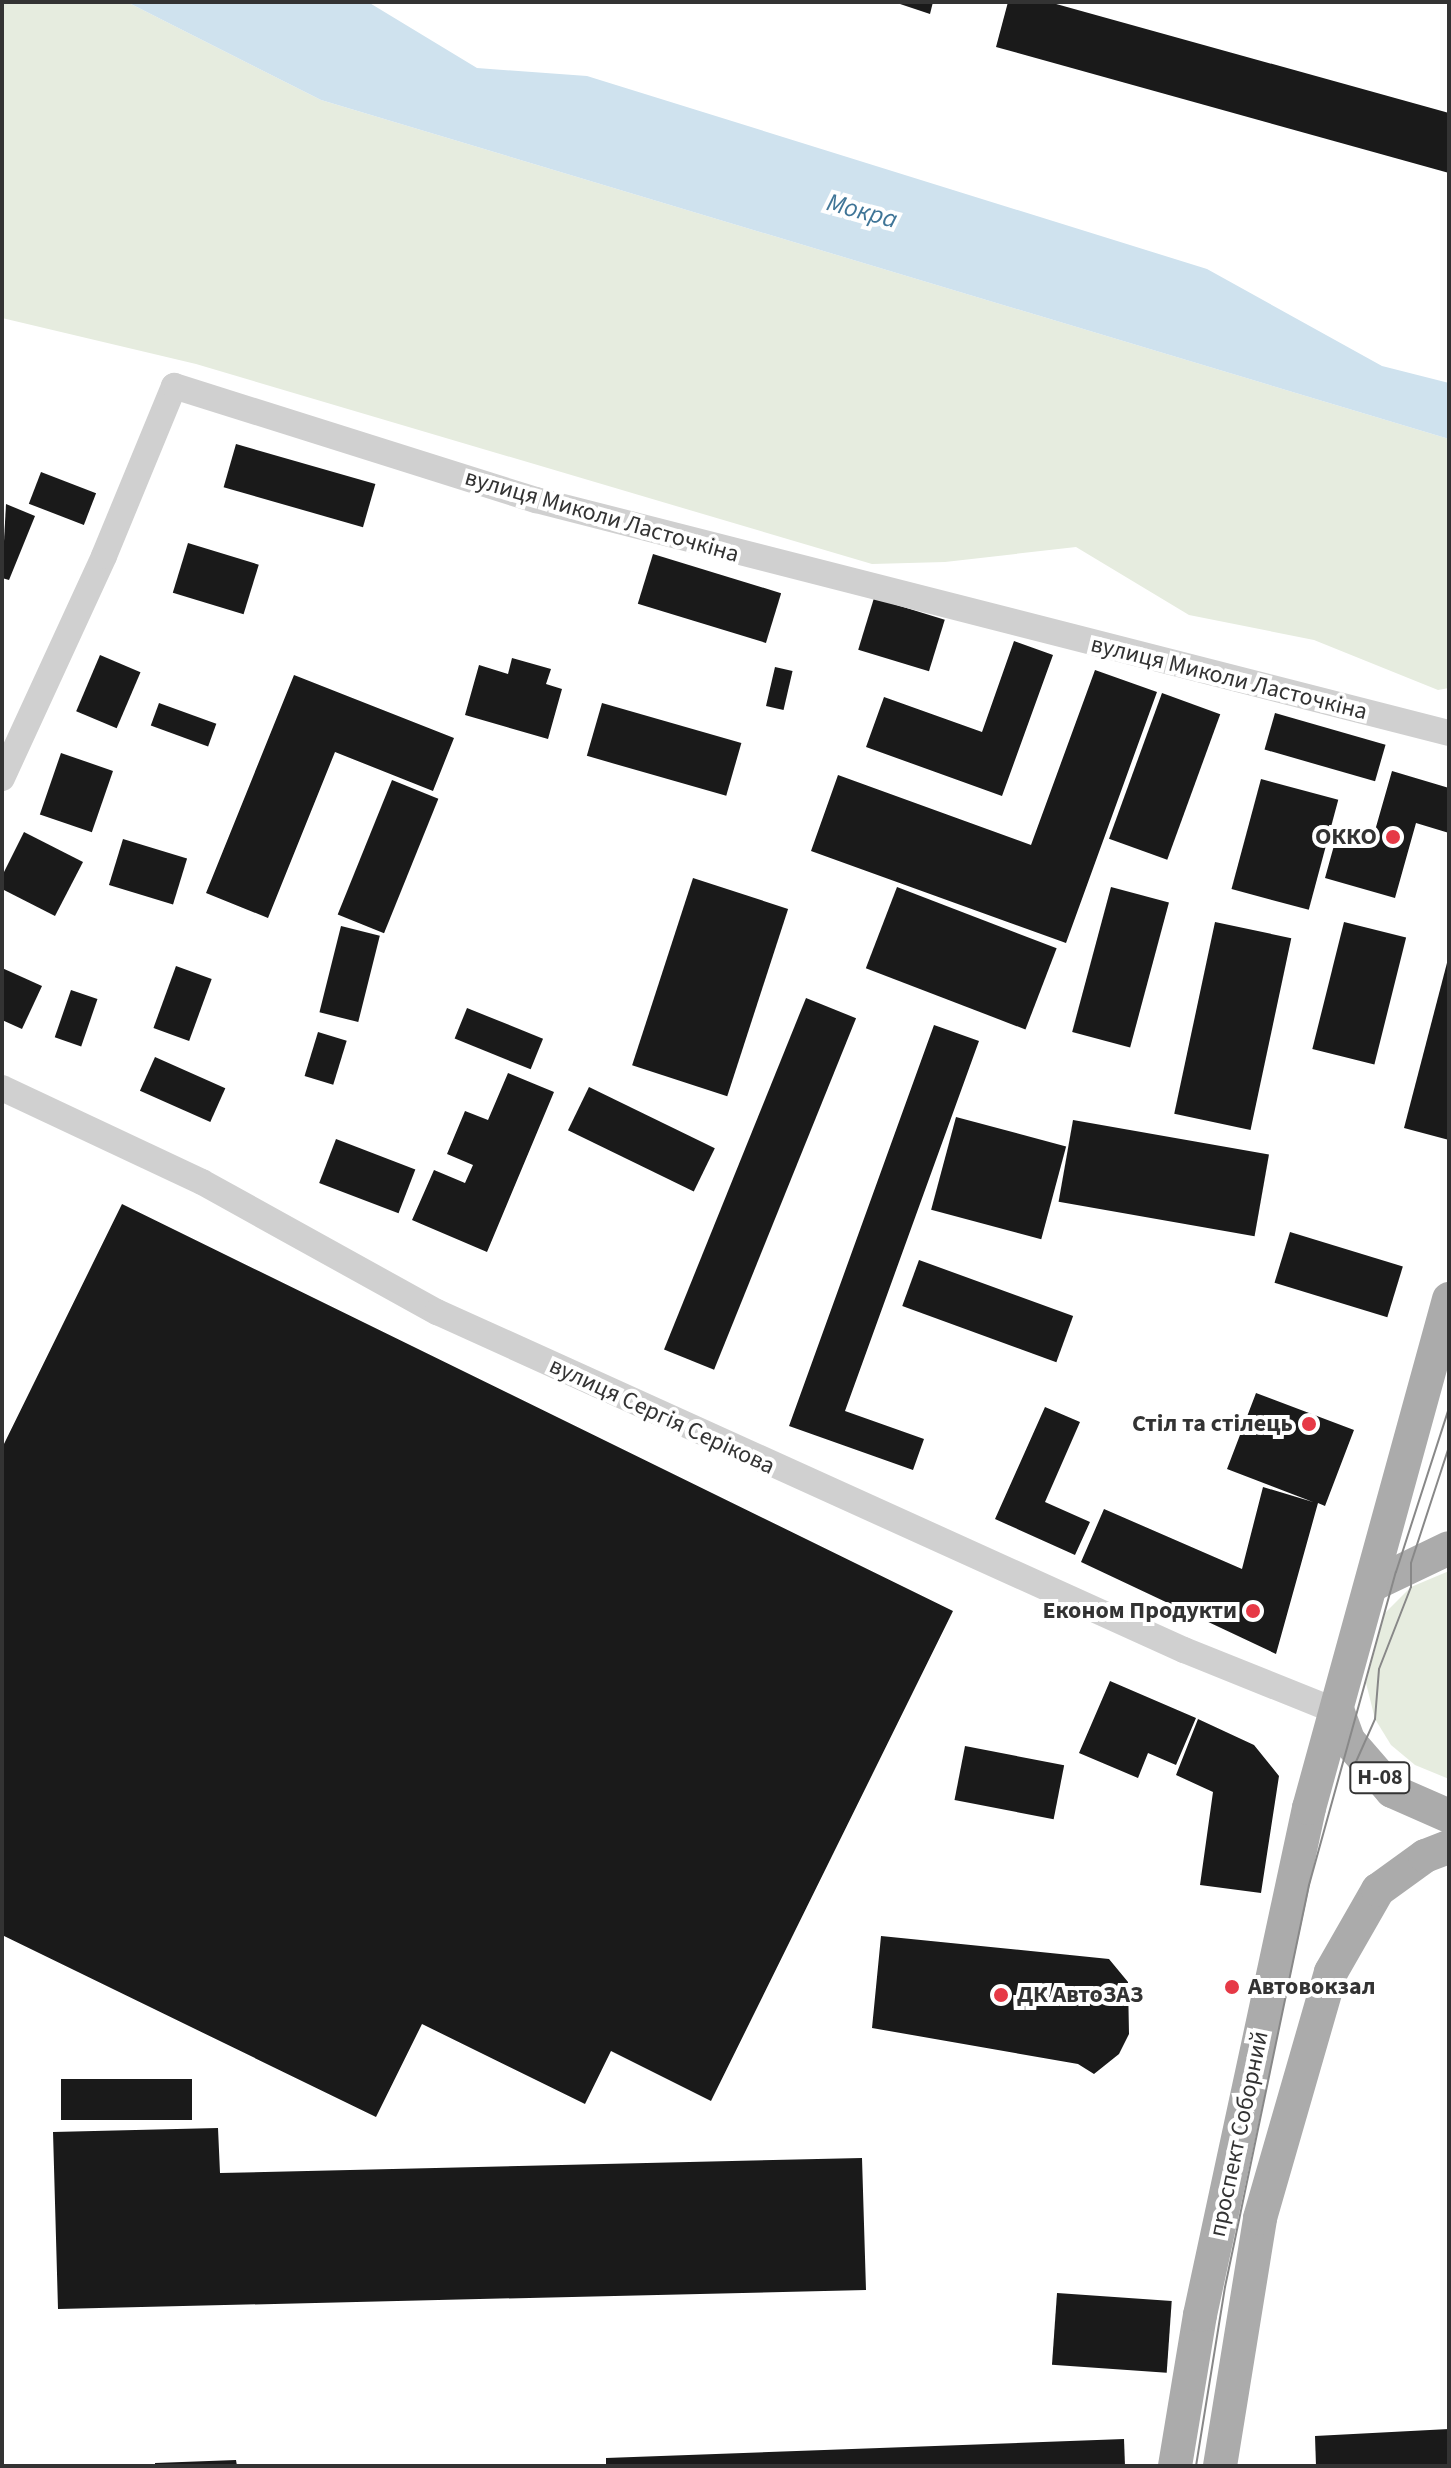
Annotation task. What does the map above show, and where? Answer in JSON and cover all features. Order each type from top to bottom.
[{"type":"main road","points":[[1374,1584],[1449,1299]]},
{"type":"main road","points":[[1374,1584],[1449,1548]]},
{"type":"main road","name":"проспект Соборний","points":[[1175,2466],[1200,2315],[1309,1808],[1374,1584]]},
{"type":"main road","name":"Н-08","points":[[1338,1712],[1348,1740],[1392,1791],[1449,1816]]},
{"type":"main road","name":"проспект Соборний","points":[[1220,2466],[1260,2218],[1331,1972],[1378,1890],[1425,1856],[1449,1847]]},
{"type":"street","name":"вулиця Миколи Ласточкіна","points":[[2,778],[104,556],[174,386],[536,500],[1449,733]]},
{"type":"street","name":"вулиця Сергія Серікова","points":[[2,1088],[202,1182],[437,1312],[1184,1650],[1338,1712]]},
{"type":"shaded area","points":[[2,2],[127,2],[321,100],[1449,439],[1449,688],[1438,690],[1314,640],[1189,615],[1076,547],[945,562],[872,564],[196,364],[2,318]]},
{"type":"shaded area","points":[[1449,1571],[1449,1779],[1415,1765],[1391,1745],[1375,1719],[1366,1683],[1385,1613],[1411,1587]]},
{"type":"water","name":"Мокра","points":[[127,2],[368,2],[477,68],[587,76],[1207,269],[1382,366],[1449,383],[1449,439],[321,100]]},
{"type":"building","points":[[894,2],[933,2],[930,14]]},
{"type":"building","points":[[1008,2],[1049,2],[1449,113],[1449,173],[996,47]]},
{"type":"building","points":[[236,444],[375,484],[363,527],[224,487]]},
{"type":"building","points":[[41,472],[96,493],[84,525],[29,504]]},
{"type":"building","points":[[6,504],[35,516],[9,580],[2,578]]},
{"type":"building","points":[[188,543],[259,565],[244,614],[173,593]]},
{"type":"building","points":[[653,554],[781,593],[766,643],[638,604]]},
{"type":"building","points":[[874,598],[945,620],[929,671],[858,650]]},
{"type":"building","points":[[1014,641],[1053,655],[1002,796],[866,747],[884,697],[982,732]]},
{"type":"building","points":[[100,655],[141,672],[117,728],[76,711]]},
{"type":"building","points":[[512,658],[551,669],[546,684],[562,689],[548,739],[465,715],[479,665],[508,674]]},
{"type":"building","points":[[775,667],[793,671],[784,710],[766,706]]},
{"type":"building","points":[[1095,670],[1157,692],[1066,943],[811,851],[838,775],[1031,845]]},
{"type":"building","points":[[294,675],[454,738],[433,791],[335,752],[268,918],[206,893]]},
{"type":"building","points":[[1162,693],[1220,714],[1167,860],[1109,839]]},
{"type":"building","points":[[159,703],[216,724],[208,746],[151,726]]},
{"type":"building","points":[[602,703],[741,743],[726,796],[587,756]]},
{"type":"building","points":[[1275,713],[1386,745],[1375,781],[1265,750]]},
{"type":"building","points":[[61,753],[113,771],[92,832],[40,814]]},
{"type":"building","name":"ОККО","points":[[1392,771],[1449,788],[1449,833],[1416,823],[1395,898],[1325,878],[1338,831],[1372,841]]},
{"type":"building","points":[[1261,779],[1338,800],[1309,910],[1231,889]]},
{"type":"building","points":[[392,780],[438,799],[384,933],[338,914]]},
{"type":"building","points":[[24,832],[83,862],[55,916],[2,889],[2,876]]},
{"type":"building","points":[[123,839],[187,859],[173,904],[109,885]]},
{"type":"building","points":[[693,878],[788,909],[727,1096],[632,1065]]},
{"type":"building","points":[[897,887],[1057,948],[1025,1030],[866,968]]},
{"type":"building","points":[[1111,887],[1169,903],[1130,1047],[1072,1032]]},
{"type":"building","points":[[1215,922],[1291,938],[1251,1130],[1174,1114]]},
{"type":"building","points":[[1344,922],[1406,937],[1374,1065],[1312,1049]]},
{"type":"building","points":[[341,926],[380,936],[358,1022],[319,1012]]},
{"type":"building","points":[[1449,959],[1449,1140],[1404,1128]]},
{"type":"building","points":[[176,966],[212,979],[189,1041],[153,1028]]},
{"type":"building","points":[[2,968],[42,986],[22,1029],[2,1020]]},
{"type":"building","points":[[71,990],[97,999],[81,1046],[55,1037]]},
{"type":"building","points":[[806,998],[856,1018],[714,1370],[664,1349]]},
{"type":"building","points":[[467,1008],[543,1039],[531,1069],[455,1039]]},
{"type":"building","points":[[934,1025],[979,1041],[845,1411],[924,1439],[913,1470],[789,1426]]},
{"type":"building","points":[[318,1032],[347,1041],[333,1085],[305,1076]]},
{"type":"building","points":[[155,1057],[225,1088],[210,1122],[140,1091]]},
{"type":"building","points":[[508,1073],[554,1092],[487,1252],[412,1220],[434,1170],[465,1183],[473,1165],[447,1154],[465,1111],[488,1120]]},
{"type":"building","points":[[589,1087],[715,1148],[694,1192],[568,1130]]},
{"type":"building","points":[[956,1117],[1066,1147],[1041,1239],[931,1210]]},
{"type":"building","points":[[1073,1120],[1269,1155],[1255,1236],[1059,1202]]},
{"type":"building","points":[[336,1139],[415,1169],[399,1213],[319,1183]]},
{"type":"building","points":[[122,1204],[953,1611],[711,2101],[611,2051],[585,2104],[422,2024],[376,2117],[2,1935],[2,1448]]},
{"type":"building","points":[[1290,1232],[1403,1266],[1387,1317],[1275,1283]]},
{"type":"building","points":[[919,1260],[1073,1316],[1056,1362],[902,1306]]},
{"type":"building","points":[[1256,1393],[1354,1430],[1325,1506],[1318,1503],[1276,1654],[1081,1562],[1104,1509],[1242,1569],[1263,1487],[1313,1502],[1227,1469]]},
{"type":"building","points":[[1045,1407],[1080,1422],[1045,1502],[1090,1522],[1075,1555],[995,1519]]},
{"type":"building","points":[[1110,1681],[1196,1718],[1176,1765],[1148,1753],[1138,1778],[1079,1753]]},
{"type":"building","points":[[1198,1719],[1254,1745],[1279,1776],[1261,1893],[1200,1885],[1213,1792],[1176,1775]]},
{"type":"building","points":[[965,1746],[1064,1765],[1054,1819],[955,1800]]},
{"type":"building","name":"ДК АвтоЗАЗ","points":[[881,1936],[1109,1959],[1128,1982],[1129,2034],[1119,2054],[1094,2074],[1078,2064],[872,2028]]},
{"type":"building","points":[[61,2079],[192,2079],[192,2120],[61,2120]]},
{"type":"building","points":[[218,2128],[220,2173],[862,2158],[866,2290],[58,2309],[53,2132]]},
{"type":"building","points":[[1057,2293],[1172,2301],[1167,2373],[1052,2365]]},
{"type":"building","points":[[1449,2429],[1449,2466],[1316,2466],[1315,2436]]},
{"type":"building","points":[[1124,2439],[1125,2466],[606,2466],[606,2458]]},
{"type":"building","points":[[236,2460],[237,2466],[155,2466],[155,2463]]},
{"type":"tram line","points":[[1196,2466],[1225,2287],[1309,1885],[1396,1572],[1449,1408]]},
{"type":"tram line","points":[[1351,1773],[1375,1719],[1379,1669],[1411,1587],[1411,1563],[1449,1447]]},
{"type":"place","name":"ОККО","points":[[1393,837]]},
{"type":"place","name":"Стіл та стілець","points":[[1309,1424]]},
{"type":"place","name":"Економ Продукти","points":[[1253,1611]]},
{"type":"place","name":"Автовокзал","points":[[1232,1987]]},
{"type":"place","name":"ДК АвтоЗАЗ","points":[[1001,1995]]}]
